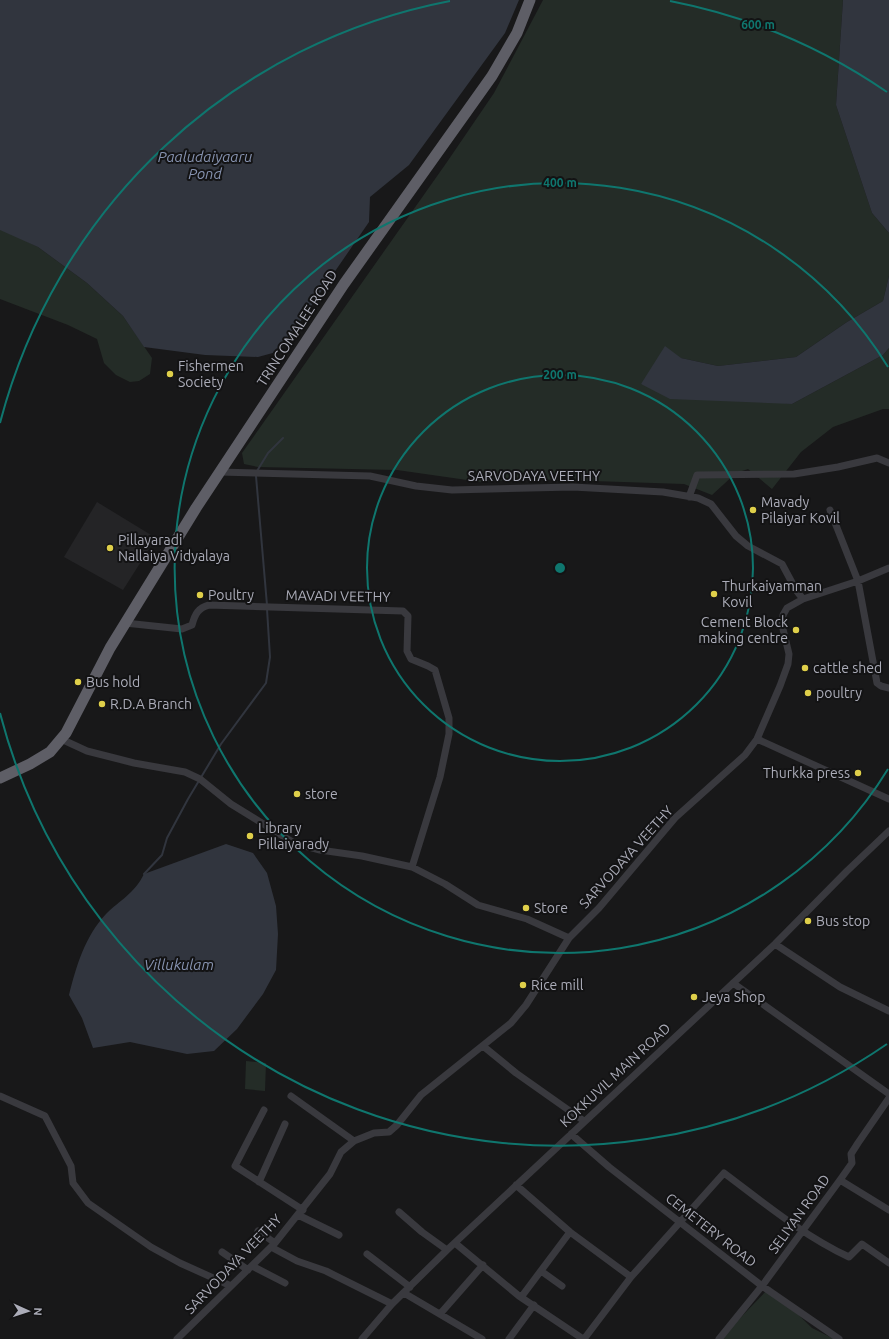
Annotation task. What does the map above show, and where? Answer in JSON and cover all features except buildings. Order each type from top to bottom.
[{"type":"highway","name":"TRINCOMALEE ROAD","points":[[0,778],[30,764],[50,752],[61,739],[124,624],[196,508],[344,284],[492,76],[517,33],[530,0]]},
{"type":"street","points":[[689,497],[697,474],[794,474],[838,468],[877,458],[889,463]]},
{"type":"street","name":"SARVODAYA VEETHY","points":[[220,472],[370,476],[416,486],[452,490],[573,487],[663,492],[689,497],[712,504],[736,536],[748,546],[782,564],[796,590],[803,599]]},
{"type":"street","points":[[830,510],[858,581],[877,683],[881,686],[889,688]]},
{"type":"street","name":"SARVODAYA VEETHY","points":[[177,1339],[273,1245],[330,1174],[341,1152],[354,1141],[374,1134],[389,1132],[397,1125],[421,1095],[444,1075],[511,1023],[526,1006],[569,938],[599,908],[676,818],[745,756],[757,739],[788,664],[789,654],[782,625],[783,615],[787,608],[803,599],[858,581],[889,568]]},
{"type":"street","name":"MAVADI VEETHY","points":[[124,624],[182,628],[192,625],[196,613],[201,607],[209,605],[402,611],[408,616],[407,651],[411,659],[435,670],[449,718],[449,734],[440,777],[412,867]]},
{"type":"street","points":[[61,739],[87,751],[134,764],[185,772],[200,779],[231,804],[294,843],[320,850],[362,856],[412,867],[444,884],[478,905],[527,919],[569,938]]},
{"type":"street","points":[[757,739],[889,799]]},
{"type":"street","name":"KOKKUVIL MAIN ROAD","points":[[362,1339],[392,1304],[447,1250],[775,944],[847,870],[889,831]]},
{"type":"street","points":[[775,944],[840,987],[889,1011]]},
{"type":"street","points":[[733,983],[889,1094]]},
{"type":"street","points":[[483,1046],[516,1073],[584,1121]]},
{"type":"street","points":[[0,1096],[45,1116],[71,1166],[73,1183],[88,1203],[151,1247],[180,1263],[231,1286]]},
{"type":"street","points":[[291,1096],[354,1141]]},
{"type":"street","name":"SELIYAN ROAD","points":[[719,1339],[762,1286],[852,1163],[851,1154],[889,1098]]},
{"type":"street","points":[[264,1110],[235,1166],[300,1212],[339,1234]]},
{"type":"street","points":[[259,1182],[285,1124]]},
{"type":"street","name":"CEMETERY ROAD","points":[[571,1134],[679,1222],[762,1286],[840,1339]]},
{"type":"street","points":[[455,1243],[519,1296],[522,1296],[534,1306],[583,1339],[631,1277],[724,1173],[804,1230],[849,1257],[862,1244],[889,1263]]},
{"type":"street","points":[[840,1180],[889,1210]]},
{"type":"street","points":[[516,1185],[570,1232],[631,1277]]},
{"type":"street","points":[[399,1212],[422,1232],[447,1250]]},
{"type":"street","points":[[258,1231],[273,1245],[297,1261],[326,1271],[392,1304]]},
{"type":"street","points":[[522,1296],[570,1232]]},
{"type":"street","points":[[222,1252],[250,1268],[285,1283]]},
{"type":"street","points":[[367,1254],[410,1287]]},
{"type":"street","points":[[440,1314],[483,1265]]},
{"type":"street","points":[[541,1271],[562,1286]]},
{"type":"street","points":[[404,1293],[482,1339]]},
{"type":"street","points":[[509,1339],[534,1306]]},
{"type":"shaded area","points":[[543,0],[843,0],[836,105],[872,213],[889,233],[889,276],[883,301],[847,322],[796,357],[718,366],[681,358],[641,384],[792,404],[883,355],[889,348],[889,409],[883,409],[833,427],[801,452],[772,489],[748,469],[736,473],[712,495],[684,484],[532,479],[481,482],[397,470],[258,467],[244,464],[242,453],[494,93]]},
{"type":"shaded area","points":[[0,228],[38,247],[87,283],[123,316],[152,358],[150,374],[139,381],[130,382],[116,375],[104,363],[97,339],[68,325],[0,299]]},
{"type":"shaded area","name":"Pillayaradi Nallaiya Vidyalaya","points":[[97,502],[156,538],[123,590],[64,557]]},
{"type":"shaded area","points":[[246,1061],[266,1063],[265,1091],[245,1089]]},
{"type":"shaded area","points":[[770,1287],[812,1328],[834,1339],[720,1339]]},
{"type":"water","name":"Paaludaiyaaru Pond","points":[[0,0],[519,0],[505,33],[409,165],[370,197],[369,222],[280,351],[258,357],[205,355],[144,347],[123,316],[87,283],[38,247],[0,230]]},
{"type":"water","points":[[843,0],[889,0],[889,233],[872,213],[836,105]]},
{"type":"water","points":[[889,276],[889,348],[883,355],[792,404],[670,399],[641,384],[665,346],[681,358],[718,366],[796,357],[847,322],[883,301]]},
{"type":"water","name":"Villukulam","points":[[226,844],[253,853],[267,873],[276,906],[278,934],[276,970],[263,994],[237,1029],[214,1051],[187,1054],[130,1042],[93,1048],[82,1018],[69,995],[82,952],[92,932],[106,914],[136,887],[144,874]]},
{"type":"waterway","points":[[257,471],[268,453],[283,438]]},
{"type":"waterway","points":[[256,476],[267,605]]},
{"type":"waterway","points":[[144,874],[162,855],[167,838],[188,799],[221,744],[266,683],[270,657],[267,609]]},
{"type":"place","name":"Fishermen Society","points":[[170,374]]},
{"type":"place","name":"Mavady Pilaiyar Kovil","points":[[753,510]]},
{"type":"place","name":"Pillayaradi Nallaiya Vidyalaya","points":[[110,548]]},
{"type":"place","name":"Thurkaiyamman Kovil","points":[[714,594]]},
{"type":"place","name":"Poultry","points":[[200,595]]},
{"type":"place","name":"Cement Block making centre","points":[[796,630]]},
{"type":"place","name":"cattle shed","points":[[805,668]]},
{"type":"place","name":"Bus hold","points":[[78,682]]},
{"type":"place","name":"poultry","points":[[808,693]]},
{"type":"place","name":"R.D.A Branch","points":[[102,704]]},
{"type":"place","name":"Thurkka press","points":[[858,773]]},
{"type":"place","name":"store","points":[[297,794]]},
{"type":"place","name":"Library Pillaiyarady","points":[[250,836]]},
{"type":"place","name":"Store","points":[[526,908]]},
{"type":"place","name":"Bus stop","points":[[808,921]]},
{"type":"place","name":"Rice mill","points":[[523,985]]},
{"type":"place","name":"Jeya Shop","points":[[694,997]]}]
